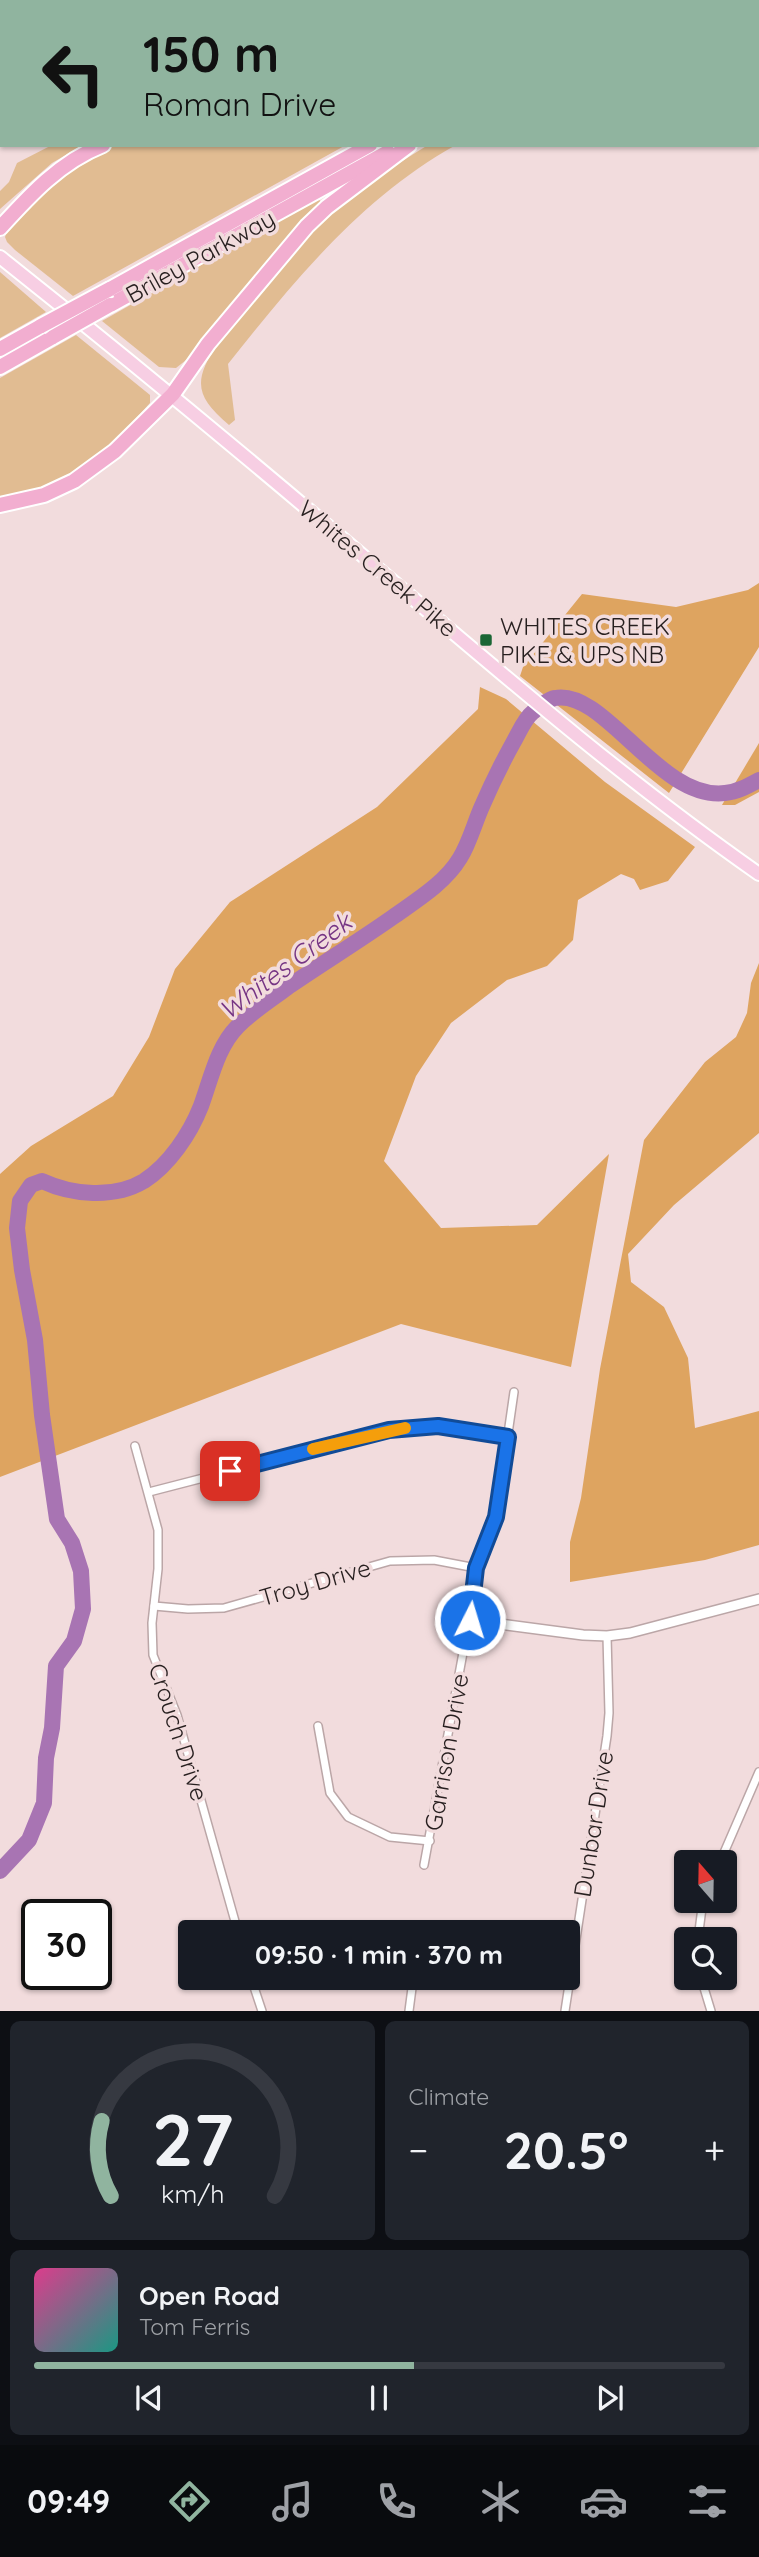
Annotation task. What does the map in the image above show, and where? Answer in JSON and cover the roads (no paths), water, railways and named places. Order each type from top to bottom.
[{"type":"highway","points":[[0,228],[52,175],[73,160],[99,147]]},
{"type":"highway","name":"Briley Parkway","points":[[0,349],[366,147]]},
{"type":"highway","name":"Briley Parkway","points":[[0,367],[396,147]]},
{"type":"highway","points":[[0,505],[44,495],[74,481],[116,452],[173,394],[224,324],[307,226],[327,207],[406,147]]},
{"type":"main road","name":"Whites Creek Pike","points":[[0,257],[173,394],[566,726],[759,874]]},
{"type":"street","name":"Garrison Drive","points":[[424,1865],[470,1620],[476,1568],[496,1517],[514,1392]]},
{"type":"street","points":[[149,1492],[389,1430],[438,1426],[508,1437]]},
{"type":"street","name":"Crouch Drive","points":[[135,1446],[158,1530],[152,1623],[153,1655],[180,1726],[235,1920]]},
{"type":"street","name":"Troy Drive","points":[[154,1606],[224,1608],[390,1561],[433,1560],[476,1568]]},
{"type":"street","points":[[470,1620],[607,1636],[759,1599]]},
{"type":"street","name":"Dunbar Drive","points":[[565,2011],[607,1736],[607,1636]]},
{"type":"street","points":[[318,1726],[330,1793],[348,1817],[390,1837],[430,1841]]},
{"type":"street","points":[[724,1850],[759,1772]]},
{"type":"street","points":[[255,1990],[262,2011]]},
{"type":"street","points":[[409,2011],[412,1990]]},
{"type":"street","points":[[705,1990],[711,2011]]},
{"type":"waterway","name":"Whites Creek","points":[[0,1871],[29,1840],[44,1803],[56,1666],[74,1641],[83,1609],[81,1571],[72,1543],[57,1519],[42,1415],[35,1340],[22,1270],[17,1228],[20,1201],[31,1185],[42,1181],[80,1192],[120,1191],[144,1181],[162,1166],[191,1127],[220,1053],[238,1026],[288,987],[421,897],[454,867],[464,852],[490,788],[522,726],[530,715],[547,702],[555,698],[574,700],[593,710],[656,764],[678,780],[701,791],[725,793],[759,780]]},
{"type":"place","name":"WHITES CREEK PIKE & UPS NB","points":[[486,640]]}]
